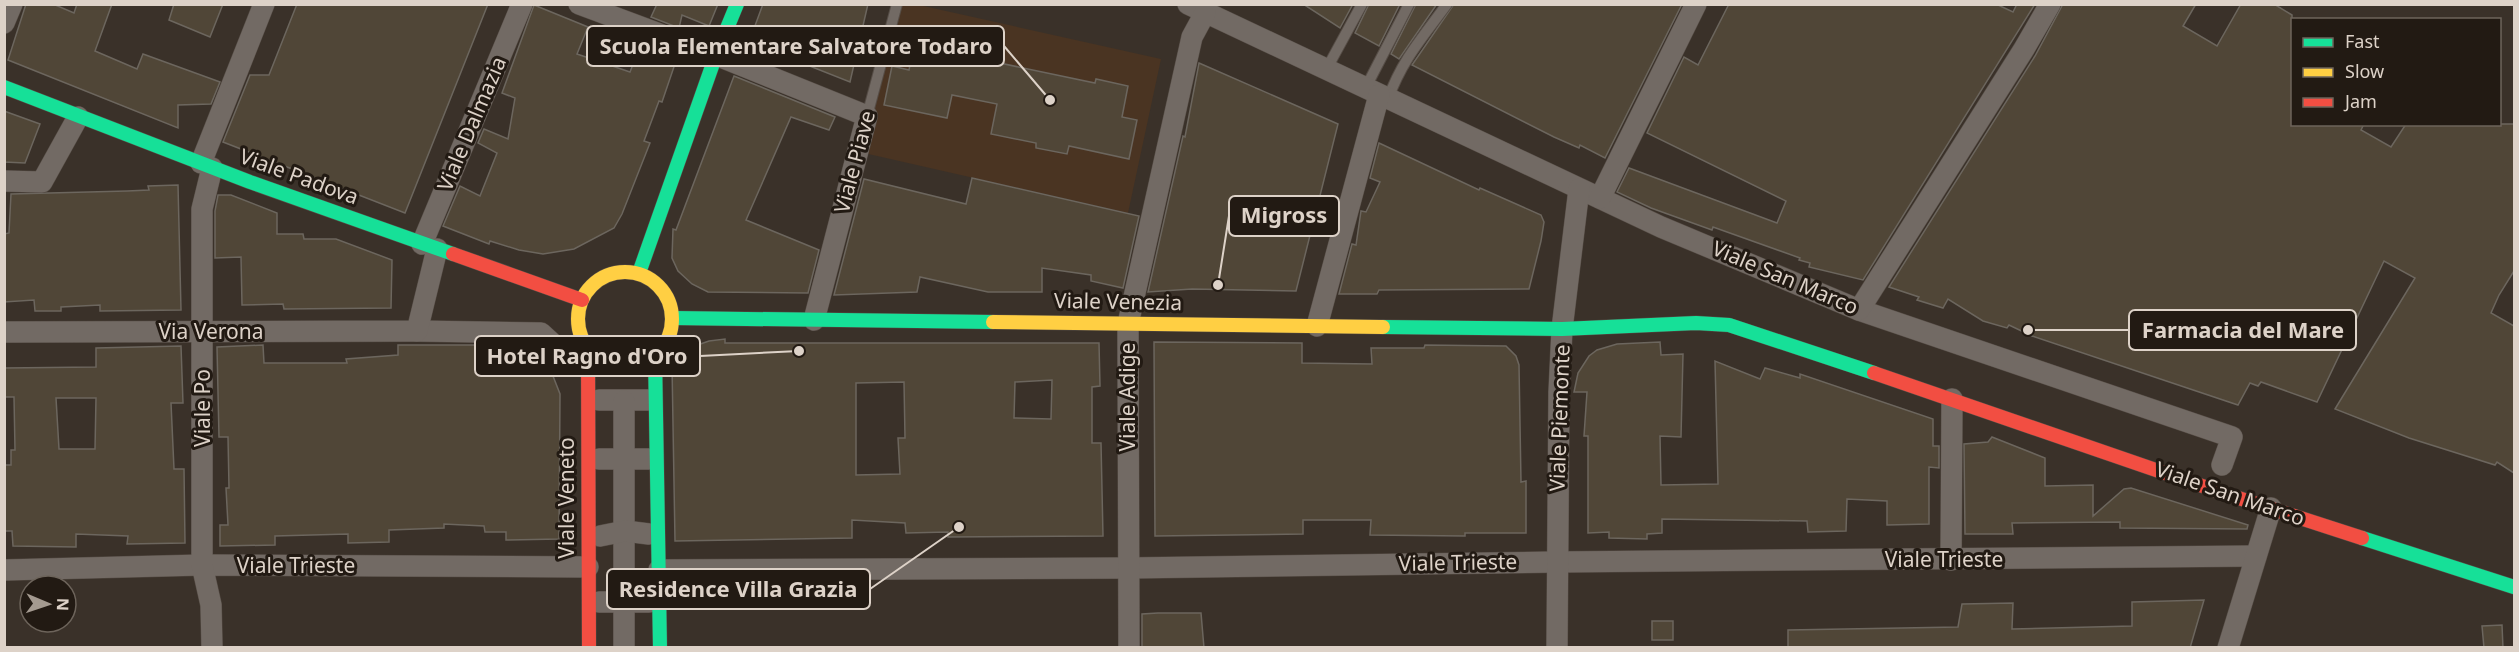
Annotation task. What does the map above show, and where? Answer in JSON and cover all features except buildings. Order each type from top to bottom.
[{"type":"street","points":[[4,23],[12,4]]},
{"type":"street","name":"Viale Po","points":[[212,648],[211,605],[202,565],[202,209],[206,166],[264,4]]},
{"type":"street","name":"Viale Dalmazia","points":[[430,246],[522,4]]},
{"type":"street","points":[[579,4],[716,55],[867,116]]},
{"type":"street","points":[[639,273],[716,55],[737,4]]},
{"type":"street","points":[[1600,198],[1696,4]]},
{"type":"street","points":[[1859,310],[2024,49],[2049,4]]},
{"type":"street","name":"Viale San Marco","points":[[1196,9],[1661,227],[1859,310],[2232,438],[2222,465]]},
{"type":"street","name":"Viale Adige","points":[[1129,648],[1128,324],[1192,37],[1196,9]]},
{"type":"street","name":"Viale Padova","points":[[4,87],[206,166],[582,300]]},
{"type":"street","points":[[1317,326],[1377,94]]},
{"type":"street","name":"Viale Piave","points":[[814,320],[867,116]]},
{"type":"street","points":[[4,182],[42,182],[78,117]]},
{"type":"street","name":"Viale Piemonte","points":[[1557,648],[1556,562],[1562,329],[1579,189]]},
{"type":"street","points":[[417,331],[430,246]]},
{"type":"street","points":[[622,271],[639,273],[652,280],[663,290],[670,303],[673,318],[665,345],[655,356],[639,365],[620,366],[603,361],[588,349],[580,334],[578,317],[582,300],[591,286],[605,276],[622,271]]},
{"type":"street","name":"Viale Venezia","points":[[673,318],[1562,329]]},
{"type":"street","name":"Viale San Marco","points":[[1562,329],[1696,323],[1729,325],[2514,587]]},
{"type":"street","name":"Via Verona","points":[[4,332],[541,333],[554,344],[568,363]]},
{"type":"street","name":"Viale Veneto","points":[[588,349],[589,648]]},
{"type":"street","points":[[655,356],[660,648]]},
{"type":"street","points":[[1951,560],[1952,399]]},
{"type":"street","points":[[599,400],[649,400]]},
{"type":"street","points":[[624,400],[624,648]]},
{"type":"street","points":[[599,459],[649,459]]},
{"type":"street","points":[[2228,648],[2271,507]]},
{"type":"street","points":[[600,536],[625,531],[649,534]]},
{"type":"street","name":"Viale Trieste","points":[[659,570],[1128,568],[2256,556]]},
{"type":"street","name":"Viale Trieste","points":[[4,570],[202,565],[588,567]]},
{"type":"street","points":[[599,602],[649,602]]},
{"type":"lane","name":"Viale Piave","points":[[867,116],[897,4]]},
{"type":"lane","points":[[1326,70],[1362,4]]},
{"type":"lane","points":[[1377,94],[1409,4]]},
{"type":"lane","points":[[1377,94],[1398,72],[1423,34],[1447,4]]},
{"type":"shaded area","points":[[898,5],[919,5],[1161,59],[1128,213],[864,153]]},
{"type":"traffic: fast","points":[[639,273],[716,55],[737,4]]},
{"type":"traffic: fast","points":[[4,87],[250,182],[453,254]]},
{"type":"traffic: fast","points":[[673,318],[993,322]]},
{"type":"traffic: fast","points":[[1383,327],[1562,329],[1696,323],[1729,325],[1874,373]]},
{"type":"traffic: fast","points":[[655,356],[660,648]]},
{"type":"traffic: fast","points":[[2362,538],[2514,587]]},
{"type":"traffic: slow","points":[[625,272],[643,275],[658,286],[669,301],[672,319],[669,337],[658,352],[643,363],[625,366],[607,363],[592,352],[581,337],[578,319],[581,301],[592,286],[607,275],[625,272]]},
{"type":"traffic: slow","points":[[993,322],[1383,327]]},
{"type":"traffic: jam","points":[[453,254],[582,300]]},
{"type":"traffic: jam","points":[[588,349],[589,648]]},
{"type":"traffic: jam","points":[[1874,373],[2214,490],[2362,538]]},
{"type":"place","name":"Scuola Elementare Salvatore Todaro","points":[[1050,100]]},
{"type":"place","name":"Migross","points":[[1218,285]]},
{"type":"place","name":"Farmacia del Mare","points":[[2028,330]]},
{"type":"place","name":"Hotel Ragno d'Oro","points":[[799,351]]},
{"type":"place","name":"Residence Villa Grazia","points":[[959,527]]}]
